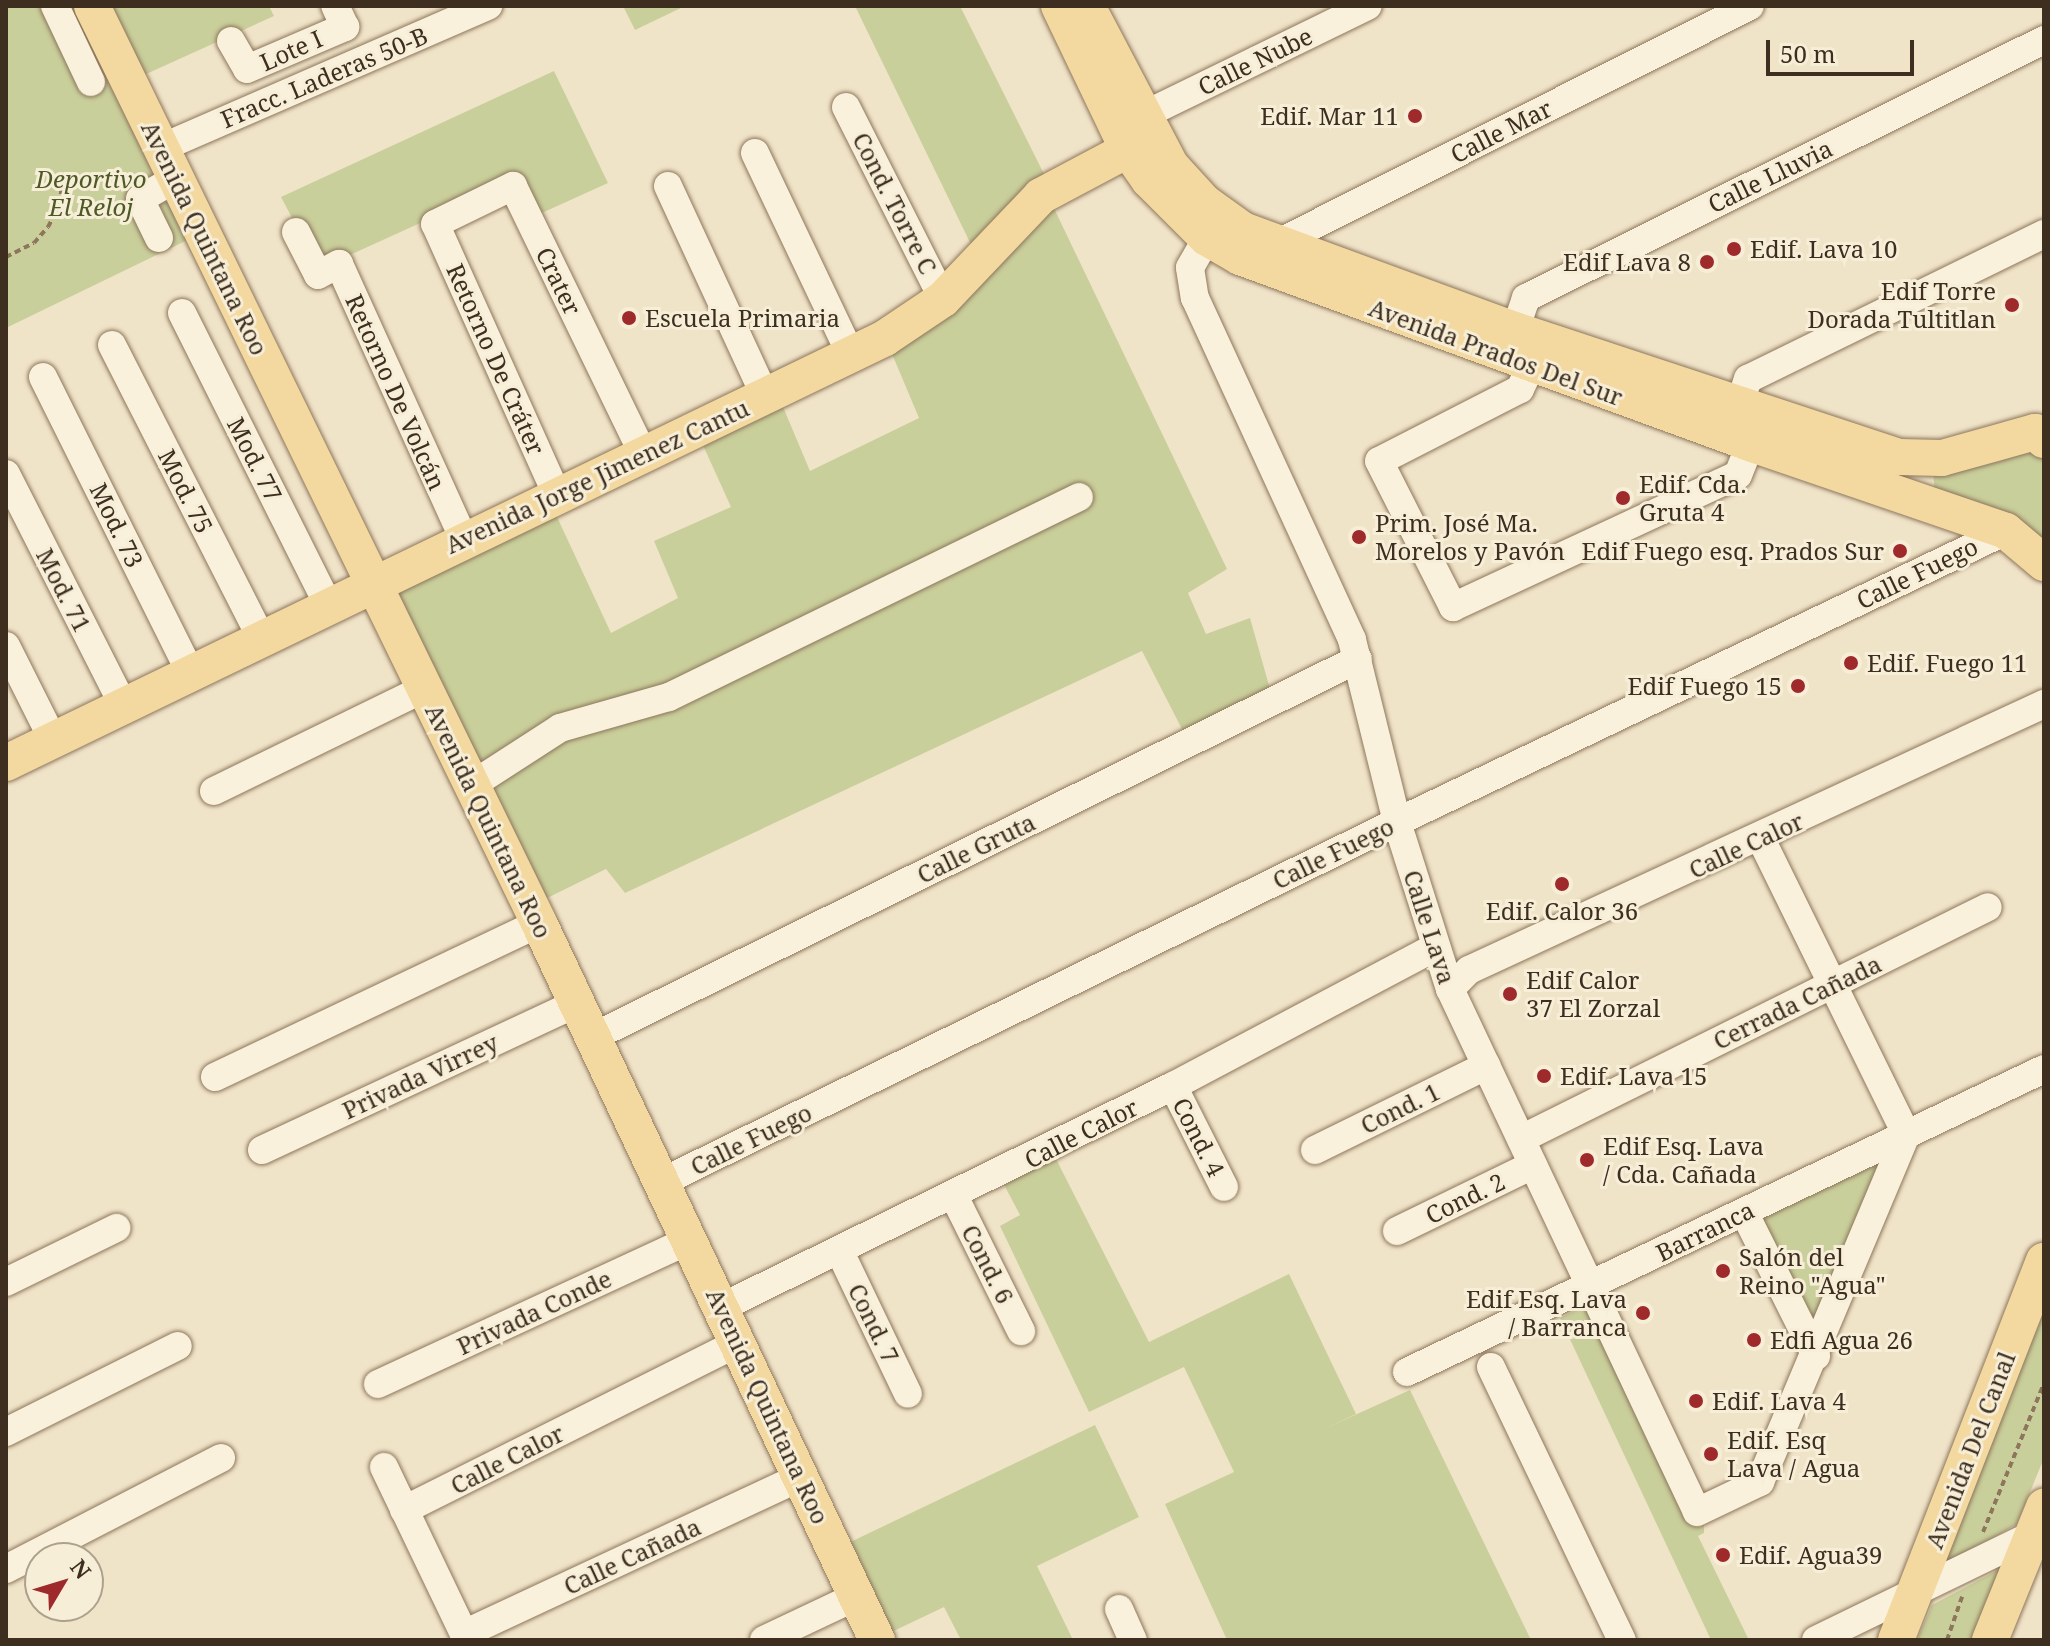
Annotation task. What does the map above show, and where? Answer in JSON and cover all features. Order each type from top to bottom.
[{"type":"main road","name":"Avenida Quintana Roo","points":[[92,6],[539,923],[877,1640]]},
{"type":"main road","name":"Avenida Prados Del Sur","points":[[1059,6],[1141,134],[1204,202],[1243,230],[1271,257]]},
{"type":"main road","name":"Avenida Prados Del Sur","points":[[1087,6],[1141,134],[1149,180],[1207,238],[1530,344],[1895,474],[2006,531],[2044,563]]},
{"type":"main road","name":"Avenida Jorge Jimenez Cantu","points":[[6,763],[901,329],[943,299],[1041,196],[1141,134]]},
{"type":"main road","name":"Avenida Prados Del Sur","points":[[1895,474],[1942,458],[2041,433]]},
{"type":"main road","name":"Avenida Del Canal","points":[[1896,1640],[2044,1261]]},
{"type":"main road","points":[[1990,1640],[2041,1523]]},
{"type":"street","points":[[55,6],[91,82]]},
{"type":"street","name":"Lote I","points":[[231,41],[247,69],[345,27],[335,6]]},
{"type":"street","name":"Fracc. Laderas 50-B","points":[[159,238],[140,199],[168,163],[488,6]]},
{"type":"street","name":"Calle Nube","points":[[1141,134],[1368,6]]},
{"type":"street","name":"Calle Mar","points":[[1271,257],[1750,6]]},
{"type":"street","name":"Calle Lluvia","points":[[1750,421],[1738,475],[1453,607],[1379,461],[1520,389],[1530,344],[1526,298],[2044,40]]},
{"type":"street","name":"Cond. Torre C","points":[[846,107],[943,299]]},
{"type":"street","points":[[755,153],[851,355]]},
{"type":"street","name":"Crater","points":[[435,224],[513,186],[643,454]]},
{"type":"street","points":[[668,186],[765,396]]},
{"type":"street","name":"Retorno De Cráter","points":[[435,224],[557,495]]},
{"type":"street","name":"Retorno De Volcán","points":[[296,232],[318,275],[339,264],[464,540]]},
{"type":"street","points":[[1750,421],[1748,379],[2044,234]]},
{"type":"street","name":"Calle Lava","points":[[1207,238],[1190,268],[1195,298],[1358,659],[1397,822],[1434,948],[1450,989],[1697,1512],[1760,1482],[1816,1356]]},
{"type":"street","name":"Mod. 77","points":[[182,313],[328,605]]},
{"type":"street","name":"Mod. 75","points":[[112,345],[261,637]]},
{"type":"street","name":"Mod. 73","points":[[43,377],[190,672]]},
{"type":"street","name":"Mod. 71","points":[[6,474],[123,705]]},
{"type":"street","points":[[472,785],[560,728],[669,697],[1079,497]]},
{"type":"street","name":"Calle Fuego","points":[[662,1182],[1397,822],[2006,531]]},
{"type":"street","points":[[6,646],[53,740]]},
{"type":"street","name":"Calle Gruta","points":[[593,1037],[1358,659]]},
{"type":"street","points":[[214,791],[425,688]]},
{"type":"street","name":"Calle Calor","points":[[1450,989],[1469,970],[1761,839],[2044,704]]},
{"type":"street","points":[[1761,839],[1906,1134],[1816,1356]]},
{"type":"street","name":"Cerrada Cañada","points":[[1521,1139],[1988,907]]},
{"type":"street","points":[[215,1077],[539,923]]},
{"type":"street","name":"Calle Calor","points":[[722,1307],[840,1252],[1173,1086],[1434,948]]},
{"type":"street","name":"Privada Virrey","points":[[262,1150],[577,1003]]},
{"type":"street","name":"Cond. 1","points":[[1315,1150],[1486,1066]]},
{"type":"street","name":"Barranca","points":[[1407,1372],[2044,1069]]},
{"type":"street","name":"Cond. 4","points":[[1173,1086],[1224,1187]]},
{"type":"street","name":"Cond. 2","points":[[1397,1231],[1533,1165]]},
{"type":"street","name":"Cond. 6","points":[[954,1196],[1021,1331]]},
{"type":"street","points":[[1744,1212],[1816,1356]]},
{"type":"street","points":[[6,1282],[116,1228]]},
{"type":"street","name":"Privada Conde","points":[[378,1384],[689,1240]]},
{"type":"street","name":"Cond. 7","points":[[840,1252],[908,1394]]},
{"type":"street","name":"Calle Calor","points":[[404,1510],[738,1343]]},
{"type":"street","points":[[6,1432],[178,1346]]},
{"type":"street","points":[[1491,1367],[1622,1640]]},
{"type":"street","points":[[6,1569],[221,1458]]},
{"type":"street","points":[[384,1467],[465,1637]]},
{"type":"street","name":"Calle Cañada","points":[[465,1637],[801,1477]]},
{"type":"street","points":[[1816,1640],[1973,1564],[2041,1523]]},
{"type":"street","points":[[764,1640],[857,1596]]},
{"type":"street","points":[[1119,1609],[1133,1640]]},
{"type":"path","points":[[6,257],[34,243],[48,227],[60,204],[63,172]]},
{"type":"path","points":[[1947,1640],[1973,1564],[2044,1383]]},
{"type":"green space","name":"Deportivo El Reloj","points":[[6,6],[269,6],[274,16],[133,80],[206,231],[6,328]]},
{"type":"green space","points":[[623,6],[685,6],[635,30]]},
{"type":"green space","points":[[855,6],[960,6],[1055,196],[1050,200],[1227,569],[1188,593],[1206,634],[1250,618],[1270,689],[1185,735],[1142,651],[625,893],[606,869],[531,906],[360,577],[551,504],[611,633],[678,598],[654,541],[731,507],[697,432],[778,395],[810,471],[919,418],[887,342],[979,261]]},
{"type":"green space","points":[[554,71],[608,183],[533,217],[515,180],[319,269],[281,197]]},
{"type":"green space","points":[[2044,443],[2044,558],[1936,504],[1933,472]]},
{"type":"green space","points":[[1906,1134],[1816,1356],[1744,1212]]},
{"type":"green space","points":[[1053,1153],[1149,1342],[1289,1274],[1356,1414],[1324,1429],[1410,1390],[1531,1640],[1227,1640],[1165,1504],[1234,1472],[1184,1367],[1089,1412],[1000,1226],[1020,1215],[1001,1179]]},
{"type":"green space","points":[[1597,1300],[1704,1518],[1704,1533],[1698,1536],[1749,1640],[1711,1640],[1560,1318]]},
{"type":"green space","points":[[2044,1308],[2044,1458],[2017,1524],[1941,1568]]},
{"type":"green space","points":[[1095,1425],[1139,1517],[1037,1566],[1073,1640],[961,1640],[944,1607],[881,1637],[840,1547]]},
{"type":"green space","points":[[2002,1568],[1973,1640],[1917,1640],[1932,1605]]},
{"type":"place","name":"Edif. Mar 11","points":[[1415,116]]},
{"type":"place","name":"Edif. Lava 10","points":[[1734,249]]},
{"type":"place","name":"Edif Lava 8","points":[[1707,262]]},
{"type":"place","name":"Edif Torre Dorada Tultitlan","points":[[2012,305]]},
{"type":"place","name":"Escuela Primaria","points":[[629,318]]},
{"type":"place","name":"Edif. Cda. Gruta 4","points":[[1623,498]]},
{"type":"place","name":"Prim. José Ma. Morelos y Pavón","points":[[1359,537]]},
{"type":"place","name":"Edif Fuego esq. Prados Sur","points":[[1900,551]]},
{"type":"place","name":"Edif. Fuego 11","points":[[1851,663]]},
{"type":"place","name":"Edif Fuego 15","points":[[1798,686]]},
{"type":"place","name":"Edif. Calor 36","points":[[1562,884]]},
{"type":"place","name":"Edif Calor 37 El Zorzal","points":[[1510,994]]},
{"type":"place","name":"Edif. Lava 15","points":[[1544,1076]]},
{"type":"place","name":"Edif Esq. Lava / Cda. Cañada","points":[[1587,1160]]},
{"type":"place","name":"Salón del Reino \"Agua\"","points":[[1723,1271]]},
{"type":"place","name":"Edif Esq. Lava / Barranca","points":[[1643,1313]]},
{"type":"place","name":"Edfi Agua 26","points":[[1754,1340]]},
{"type":"place","name":"Edif. Lava 4","points":[[1696,1401]]},
{"type":"place","name":"Edif. Esq Lava / Agua","points":[[1711,1454]]},
{"type":"place","name":"Edif. Agua39","points":[[1723,1555]]}]
